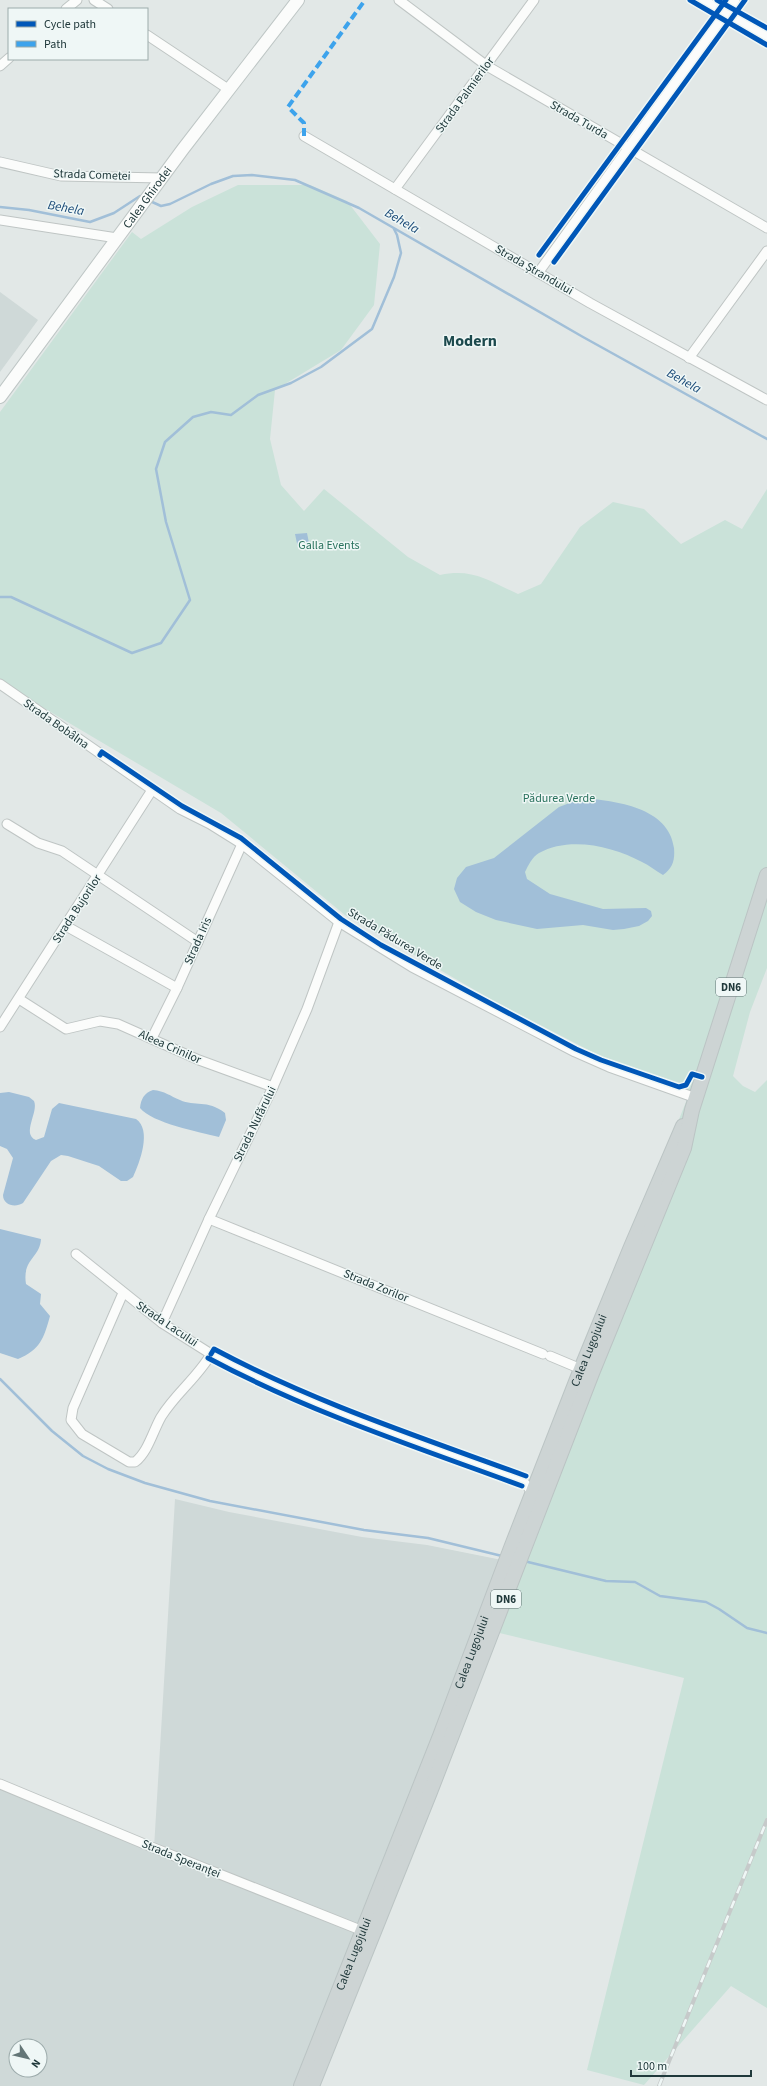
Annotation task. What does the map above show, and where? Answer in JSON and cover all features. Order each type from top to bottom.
[{"type":"main road","name":"DN6","points":[[694,1104],[767,876]]},
{"type":"main road","name":"Calea Lugojului","points":[[301,2086],[440,1736],[581,1369],[674,1144],[694,1104]]},
{"type":"main road","name":"Calea Lugojului","points":[[312,2086],[433,1785],[592,1373],[684,1148],[694,1104]]},
{"type":"street","points":[[67,8],[77,0]]},
{"type":"street","points":[[94,0],[106,8]]},
{"type":"street","name":"Calea Ghirodei","points":[[0,397],[228,89],[298,0]]},
{"type":"street","name":"Strada Turda","points":[[399,0],[487,66],[767,228]]},
{"type":"street","name":"Strada Palmierilor","points":[[395,190],[534,0]]},
{"type":"street","points":[[702,0],[767,37]]},
{"type":"street","points":[[538,273],[735,0]]},
{"type":"street","points":[[148,36],[228,89]]},
{"type":"street","points":[[0,66],[8,59]]},
{"type":"street","name":"Strada Ștrandului","points":[[304,136],[538,273],[767,400]]},
{"type":"street","name":"Strada Cometei","points":[[0,162],[61,176],[162,178]]},
{"type":"street","points":[[0,220],[117,238]]},
{"type":"street","points":[[689,358],[767,251]]},
{"type":"street","name":"Strada Bobâlna","points":[[0,684],[152,790]]},
{"type":"street","name":"Strada Pădurea Verde","points":[[152,790],[180,809],[210,824],[242,844],[339,922],[412,967],[564,1047],[694,1104]]},
{"type":"street","name":"Strada Bujorilor","points":[[0,1026],[99,876],[152,790]]},
{"type":"street","points":[[7,824],[32,840],[62,851],[198,942]]},
{"type":"street","name":"Strada Iris","points":[[152,1038],[198,942],[242,844]]},
{"type":"street","name":"Strada Nufărului","points":[[162,1323],[209,1219],[273,1087],[306,1009],[339,922]]},
{"type":"street","points":[[66,926],[176,988]]},
{"type":"street","name":"Aleea Crinilor","points":[[19,999],[66,1029],[104,1021],[118,1024],[199,1060],[273,1087]]},
{"type":"street","name":"Strada Zorilor","points":[[209,1219],[581,1369]]},
{"type":"street","name":"Strada Lacului","points":[[76,1254],[162,1323],[211,1354],[312,1402],[522,1480],[533,1493]]},
{"type":"street","name":"Strada Lacului","points":[[124,1293],[73,1408],[71,1420],[82,1434],[124,1460],[135,1462],[143,1453],[161,1417],[170,1403],[204,1365],[211,1354]]},
{"type":"street","points":[[522,1480],[540,1474]]},
{"type":"street","name":"Strada Speranței","points":[[0,1784],[154,1848],[363,1931]]},
{"type":"shaded area","points":[[0,292],[38,320],[0,372]]},
{"type":"shaded area","points":[[175,1499],[229,1512],[362,1537],[427,1545],[502,1560],[307,2086],[0,2086],[0,1784],[154,1848]]},
{"type":"green space","name":"Pădurea Verde","points":[[238,185],[310,185],[347,201],[380,244],[374,305],[341,350],[275,390],[270,439],[281,485],[304,511],[324,489],[408,557],[440,575],[462,573],[472,575],[489,580],[518,594],[541,584],[580,527],[613,502],[644,509],[681,544],[725,520],[742,529],[767,489],[767,968],[750,1012],[733,1076],[743,1086],[755,1092],[767,1080],[767,2008],[731,1986],[644,2085],[587,2070],[684,1678],[487,1630],[502,1560],[690,1092],[602,1057],[492,1000],[345,915],[221,813],[0,682],[0,412],[132,232],[141,239],[192,207]]},
{"type":"water","points":[[307,533],[309,543],[298,548],[295,534]]},
{"type":"water","points":[[583,798],[625,804],[651,815],[662,823],[670,834],[674,848],[674,860],[671,867],[663,875],[645,863],[618,851],[591,845],[564,845],[551,848],[534,857],[525,872],[527,879],[550,894],[603,909],[646,908],[651,911],[652,916],[648,921],[639,926],[613,930],[583,925],[537,929],[496,920],[476,912],[460,902],[454,889],[457,878],[466,867],[494,858],[559,807]]},
{"type":"water","points":[[153,1090],[186,1102],[212,1106],[225,1113],[226,1120],[219,1137],[188,1130],[155,1118],[146,1113],[140,1108],[141,1102],[145,1095]]},
{"type":"water","points":[[9,1092],[29,1097],[34,1101],[35,1106],[30,1133],[36,1140],[44,1137],[52,1109],[59,1103],[136,1119],[141,1124],[144,1138],[139,1163],[133,1177],[127,1181],[121,1181],[99,1166],[61,1155],[51,1161],[23,1203],[20,1205],[10,1205],[7,1203],[3,1195],[13,1158],[7,1149],[0,1146],[0,1093]]},
{"type":"water","points":[[0,1229],[41,1239],[38,1251],[29,1264],[25,1276],[26,1284],[41,1294],[40,1304],[50,1316],[46,1331],[40,1342],[31,1352],[18,1359],[0,1353]]},
{"type":"waterway","name":"Behela","points":[[150,201],[161,206],[170,204],[211,184],[233,176],[252,175],[295,180],[359,208],[583,337],[767,439]]},
{"type":"waterway","name":"Behela","points":[[0,207],[29,210],[90,222],[114,213],[140,196],[143,198]]},
{"type":"waterway","points":[[0,597],[11,597],[132,653],[161,643],[190,600],[166,522],[156,469],[165,442],[193,417],[211,412],[231,415],[258,395],[291,383],[321,367],[372,329],[394,277],[401,253],[394,229]]},
{"type":"waterway","points":[[0,1379],[52,1431],[83,1456],[108,1469],[145,1483],[210,1501],[364,1530],[428,1538],[502,1556]]},
{"type":"waterway","points":[[528,1562],[606,1581],[635,1582],[660,1596],[706,1602],[747,1628],[767,1633]]},
{"type":"railway","points":[[659,2086],[767,1820]]},
{"type":"marked path","points":[[304,136],[304,123],[288,107],[365,0]]},
{"type":"cycle path","points":[[690,0],[767,45]]},
{"type":"cycle path","points":[[717,0],[767,28]]},
{"type":"cycle path","points":[[539,255],[726,0]]},
{"type":"cycle path","points":[[554,262],[745,0]]},
{"type":"cycle path","points":[[100,755],[102,752],[182,806],[241,838],[341,919],[381,945],[576,1049],[601,1060],[679,1087],[686,1085],[692,1074],[702,1077]]},
{"type":"cycle path","points":[[211,1354],[214,1349],[290,1386],[367,1418],[526,1476]]},
{"type":"cycle path","points":[[208,1358],[285,1395],[363,1428],[522,1486]]},
{"type":"district","name":"Modern","points":[[470,341]]},
{"type":"park label","name":"Galla Events","points":[[329,545]]}]
